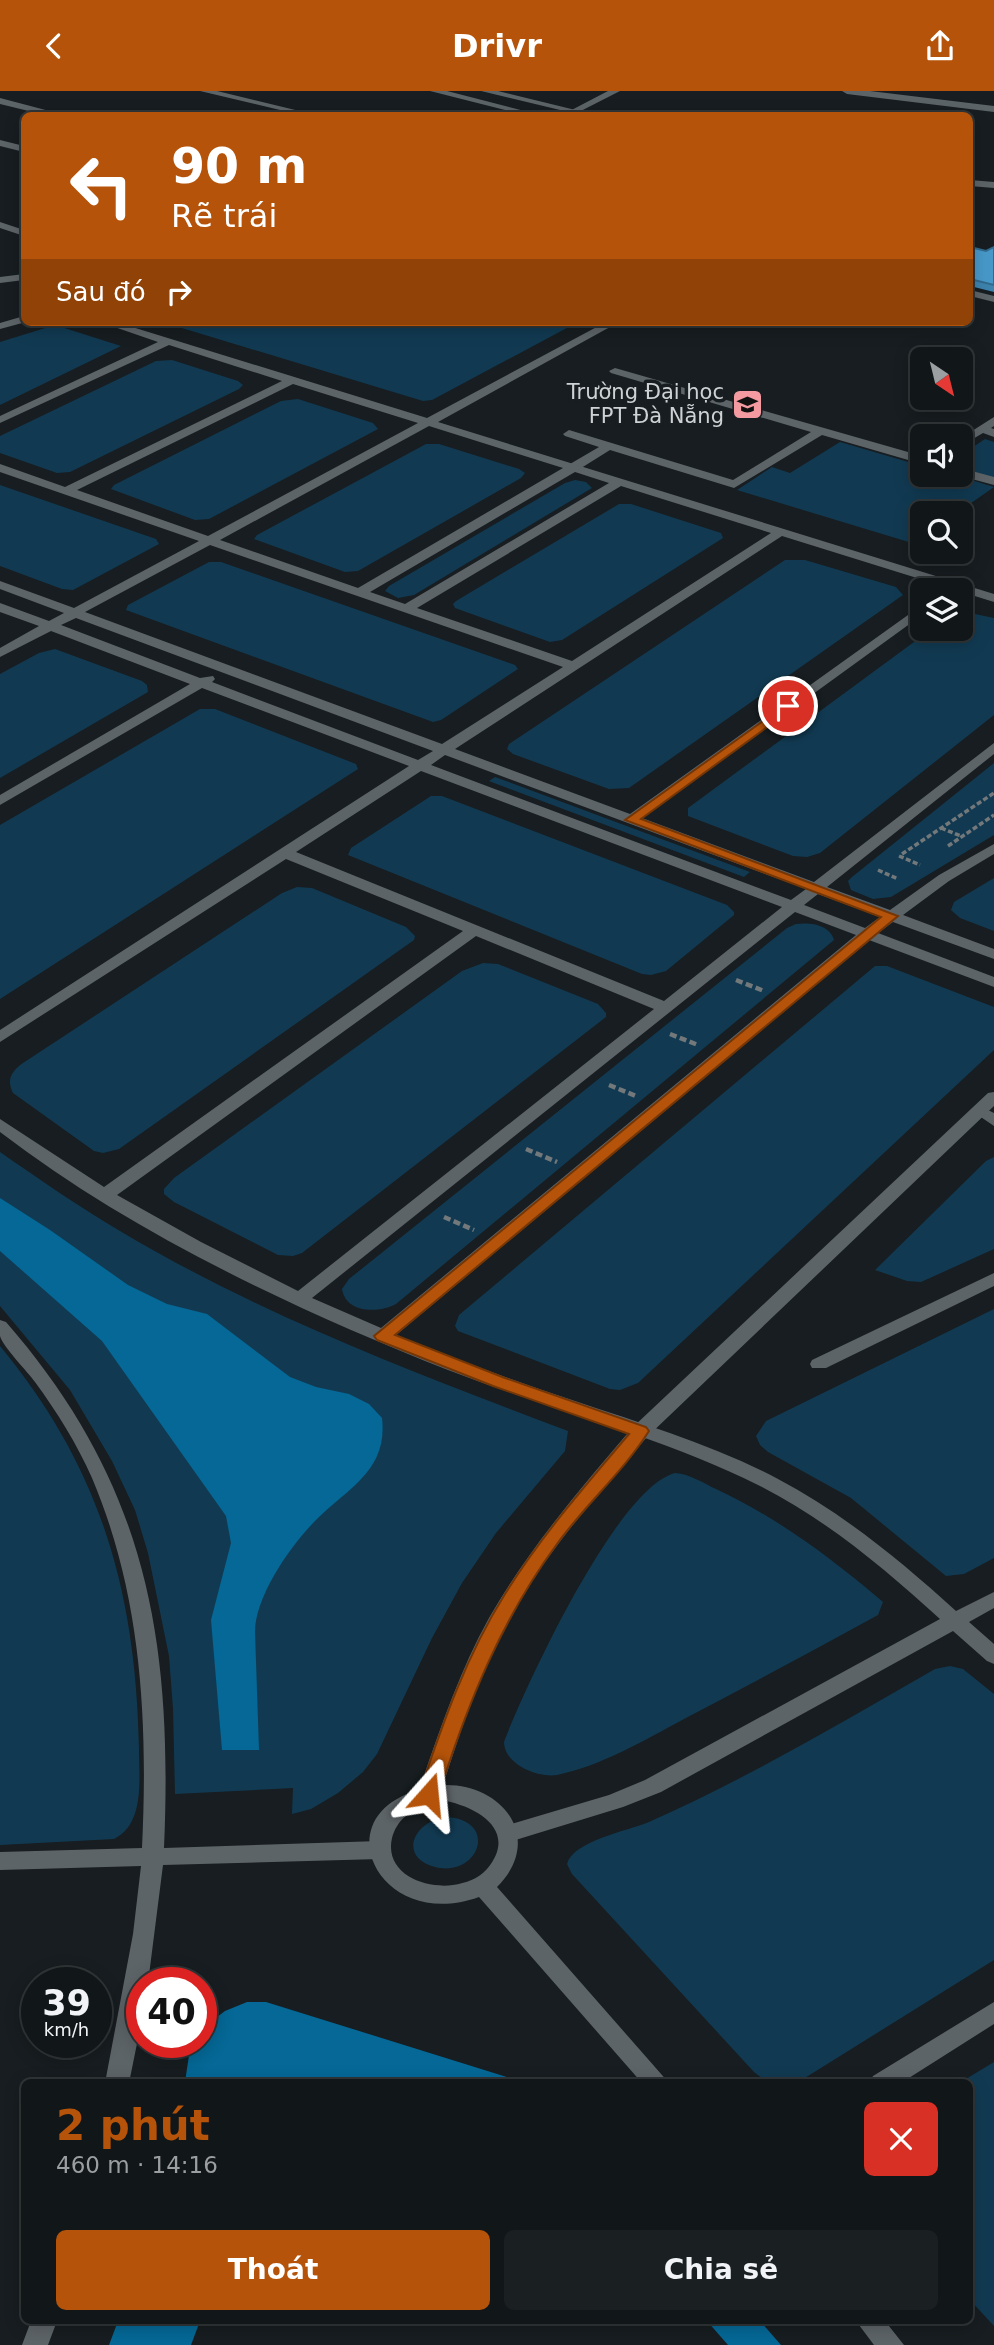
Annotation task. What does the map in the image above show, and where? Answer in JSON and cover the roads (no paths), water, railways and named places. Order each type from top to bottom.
[{"type":"street","points":[[205,91],[298,112]]},
{"type":"street","points":[[435,91],[522,112]]},
{"type":"street","points":[[486,91],[563,112]]},
{"type":"street","points":[[574,112],[615,91]]},
{"type":"street","points":[[847,91],[994,109]]},
{"type":"street","points":[[0,101],[42,112]]},
{"type":"street","points":[[0,143],[21,148]]},
{"type":"street","points":[[973,173],[994,176]]},
{"type":"street","points":[[973,183],[994,185]]},
{"type":"street","points":[[0,225],[21,232]]},
{"type":"street","points":[[0,237],[21,234]]},
{"type":"street","points":[[0,280],[21,277]]},
{"type":"street","points":[[973,294],[994,299]]},
{"type":"street","points":[[0,327],[21,320]]},
{"type":"street","points":[[118,326],[921,578]]},
{"type":"street","points":[[0,653],[607,326]]},
{"type":"street","points":[[0,420],[169,341]]},
{"type":"street","points":[[615,371],[910,457]]},
{"type":"street","points":[[66,491],[293,380]]},
{"type":"street","points":[[988,431],[994,421]]},
{"type":"street","points":[[569,434],[734,484],[820,431]]},
{"type":"street","points":[[360,592],[609,446]]},
{"type":"street","points":[[0,468],[573,666]]},
{"type":"street","points":[[973,475],[994,481]]},
{"type":"street","points":[[407,608],[619,482]]},
{"type":"street","points":[[0,1037],[780,532]]},
{"type":"street","points":[[0,585],[994,954]]},
{"type":"street","points":[[973,593],[994,598]]},
{"type":"street","points":[[0,607],[994,982]]},
{"type":"street","points":[[631,820],[910,618]]},
{"type":"street","points":[[0,801],[226,669]]},
{"type":"street","points":[[299,1299],[994,747]]},
{"type":"street","points":[[383,1336],[867,934],[944,878],[994,848]]},
{"type":"street","points":[[285,853],[666,1008]]},
{"type":"street","points":[[105,1195],[474,930]]},
{"type":"street","points":[[429,1794],[451,1727],[477,1662],[511,1599],[551,1539],[640,1431],[989,1110]]},
{"type":"street","points":[[0,1124],[105,1195],[230,1265],[299,1299],[499,1382],[734,1467],[800,1500],[857,1538],[994,1656]]},
{"type":"street","points":[[819,1364],[994,1279]]},
{"type":"street","points":[[0,1326],[41,1376],[81,1439],[106,1489],[129,1552],[141,1603],[153,1682],[156,1787],[151,1857],[136,1982],[118,2079]]},
{"type":"street","points":[[509,1833],[615,1801],[653,1786],[994,1599]]},
{"type":"street","points":[[456,1793],[480,1800],[499,1814],[509,1833],[507,1860],[499,1872],[482,1885],[453,1894],[417,1890],[390,1872],[380,1850],[381,1832],[388,1819],[405,1804],[429,1794],[456,1793]]},
{"type":"street","points":[[0,1861],[380,1850]]},
{"type":"street","points":[[482,1885],[653,2079]]},
{"type":"street","points":[[887,2079],[994,2012]]},
{"type":"street","points":[[35,2345],[43,2324]]},
{"type":"street","points":[[872,2324],[891,2345]]},
{"type":"water","points":[[0,1198],[128,1285],[167,1304],[207,1314],[290,1377],[316,1387],[349,1394],[369,1404],[382,1418],[382,1436],[373,1464],[298,1540],[277,1570],[261,1602],[255,1632],[259,1750],[222,1750],[211,1620],[231,1543],[226,1516],[102,1341],[0,1251]]},
{"type":"water","points":[[247,2002],[266,2002],[513,2079],[185,2079],[189,2058],[217,2058],[217,2017]]},
{"type":"water","points":[[117,2324],[199,2324],[191,2345],[109,2345]]},
{"type":"water","points":[[710,2324],[763,2324],[781,2345],[728,2345]]},
{"type":"place","name":"Trường Đại học FPT Đà Nẵng","points":[[747,404]]}]
